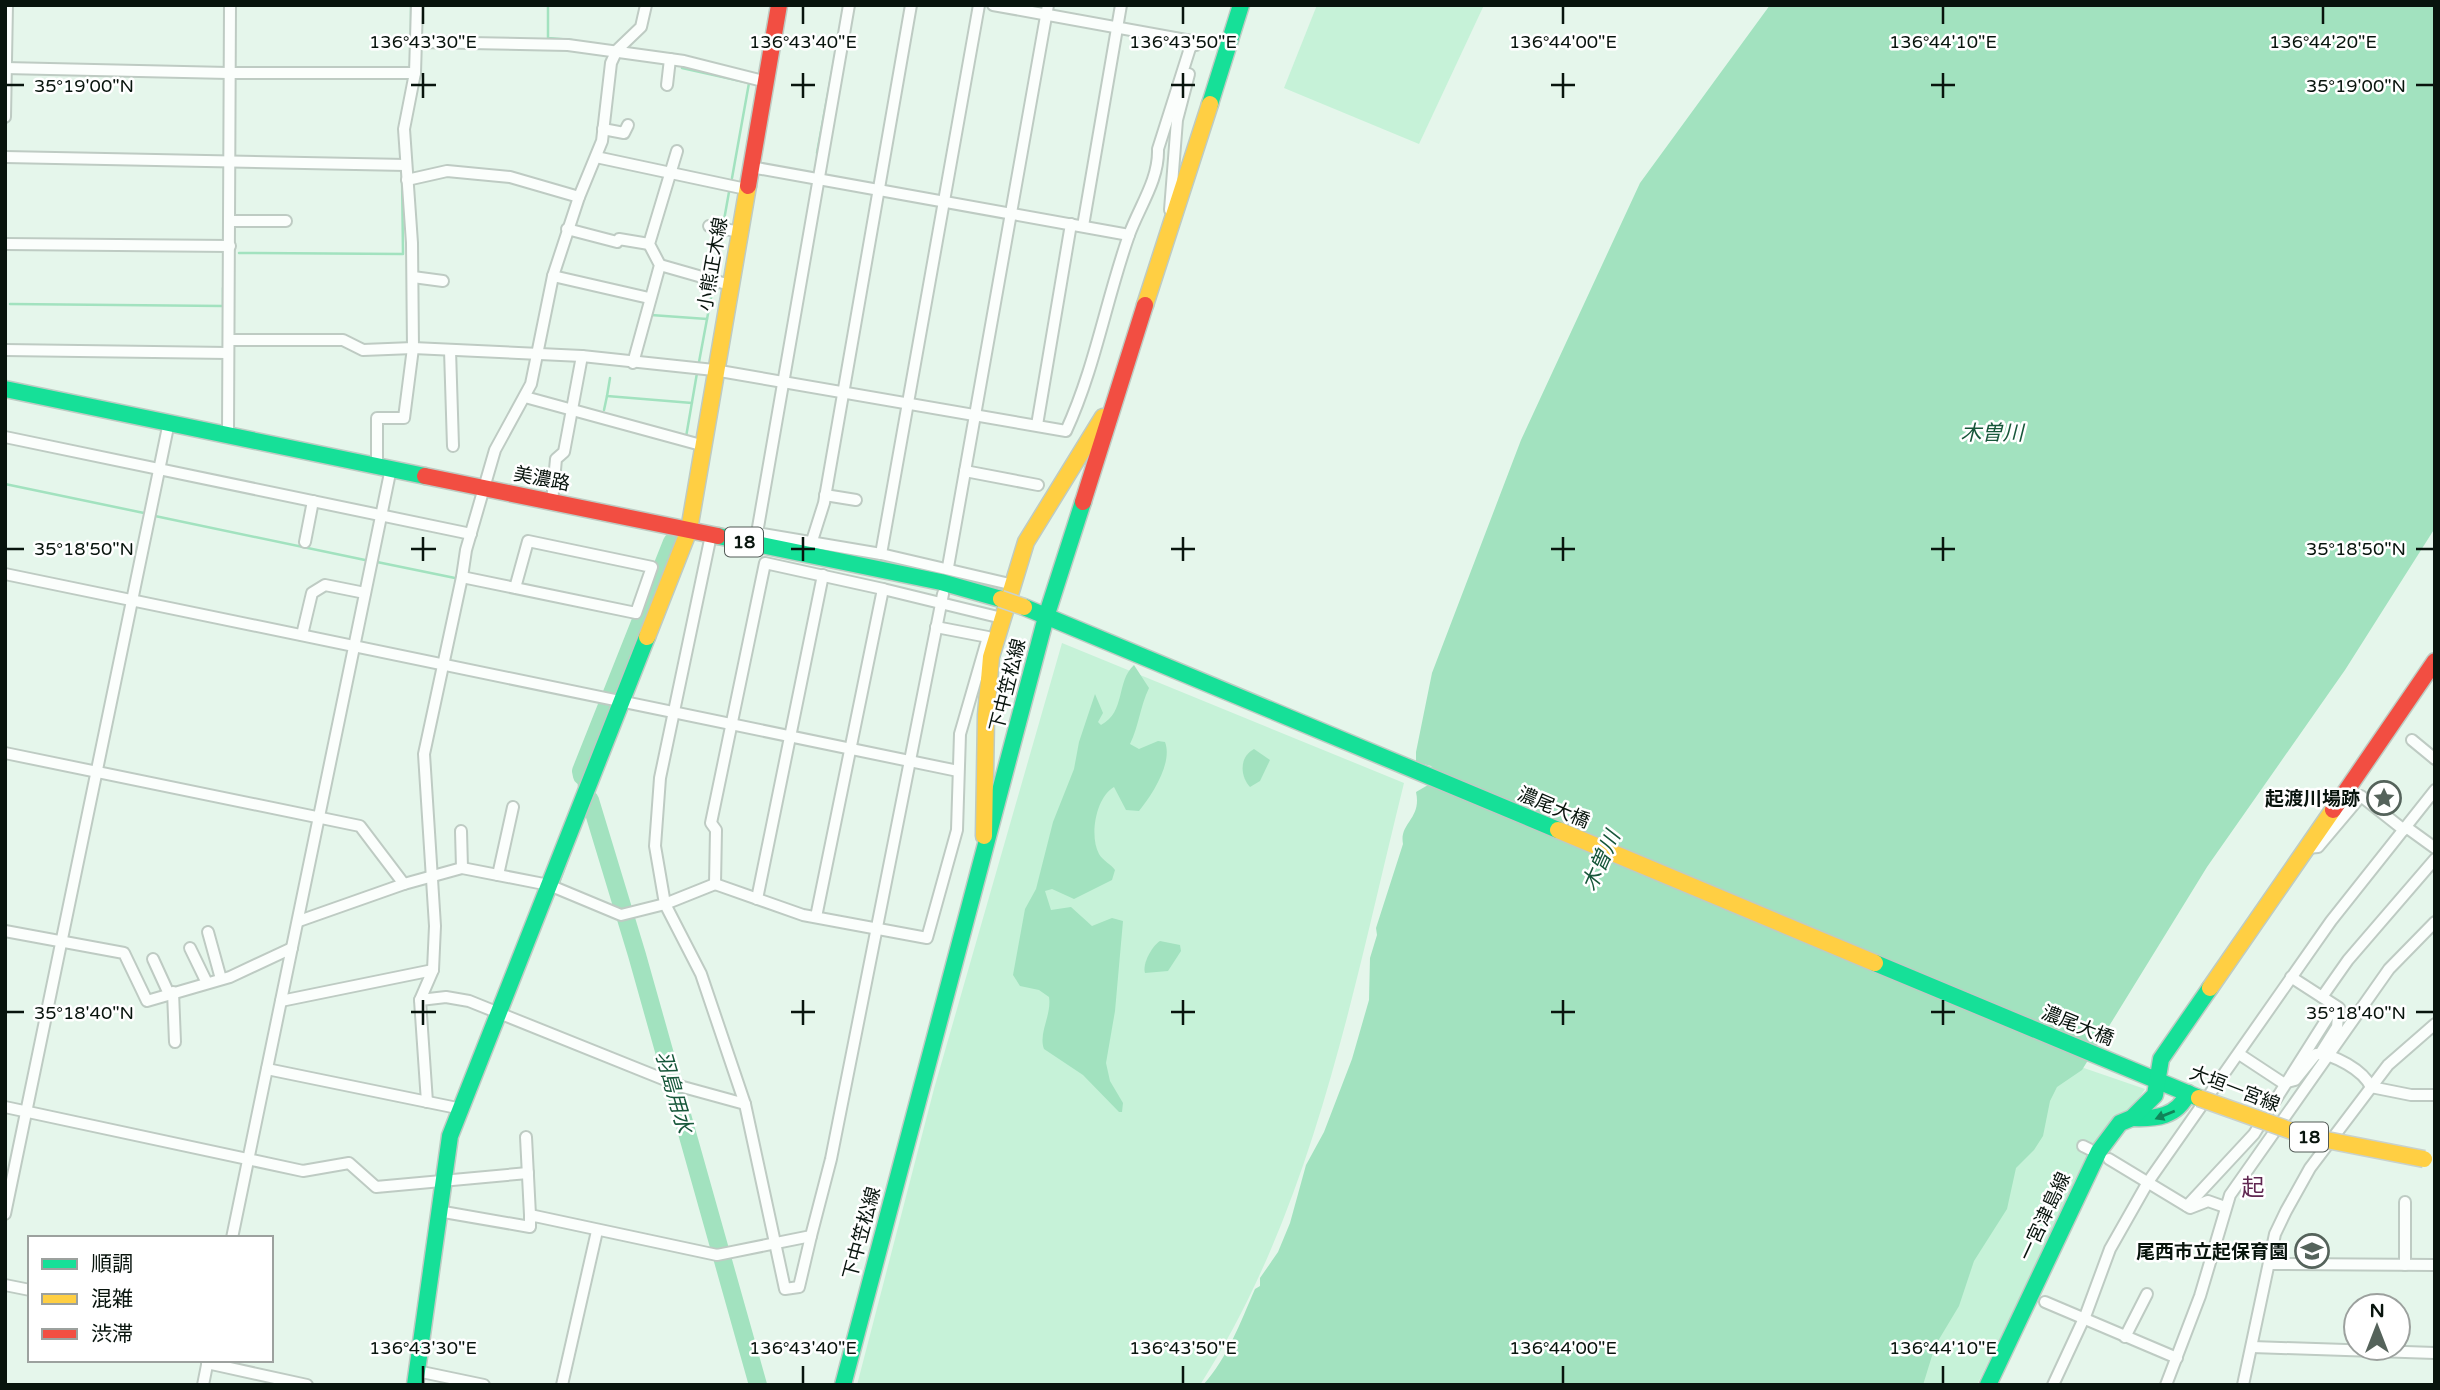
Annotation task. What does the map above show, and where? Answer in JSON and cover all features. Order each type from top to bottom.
[{"type":"main road","name":"小熊正木線","points":[[416,1378],[450,1136],[549,885],[660,569],[689,530],[701,445],[779,5]]},
{"type":"main road","name":"下中笠松線","points":[[843,1385],[1046,617],[1241,5]]},
{"type":"main road","points":[[983,863],[986,715],[991,656],[1026,542],[1100,424],[1122,379]]},
{"type":"main road","name":"美濃路","points":[[5,389],[711,535],[755,538],[941,582],[1001,599],[1065,624]]},
{"type":"main road","name":"濃尾大橋","points":[[1065,624],[2151,1078]]},
{"type":"main road","name":"一宮津島線","points":[[1988,1385],[2099,1151],[2120,1123],[2132,1118],[2155,1095],[2151,1078],[2161,1059],[2435,661]]},
{"type":"main road","name":"大垣一宮線","points":[[2151,1078],[2193,1096],[2306,1136],[2430,1160]]},
{"type":"main road","points":[[2132,1118],[2164,1117],[2193,1096]]},
{"type":"street","points":[[5,117],[7,5]]},
{"type":"street","points":[[228,434],[230,5]]},
{"type":"street","points":[[232,1236],[382,515],[384,467],[377,418],[404,418],[413,348],[404,129],[415,72],[417,5]]},
{"type":"street","points":[[427,1102],[420,1000],[433,970],[433,877],[424,754],[471,534],[495,450],[506,425],[531,384],[553,276],[567,229],[596,157],[603,130],[611,62],[617,51],[640,27],[646,5]]},
{"type":"street","points":[[849,5],[755,538],[754,558],[765,563],[883,589],[942,599],[1002,618]]},
{"type":"street","points":[[811,544],[825,495],[911,5]]},
{"type":"street","points":[[881,554],[979,5]]},
{"type":"street","points":[[993,5],[1047,10],[1197,42]]},
{"type":"street","points":[[1037,425],[1121,5]]},
{"type":"street","points":[[948,567],[1047,10]]},
{"type":"street","points":[[1170,234],[1177,120],[1197,42]]},
{"type":"street","points":[[229,340],[343,340],[363,350],[413,348],[582,356],[714,370],[1066,431],[1082,397],[1129,234],[1158,162],[1158,149],[1190,48],[1197,42]]},
{"type":"street","points":[[416,43],[568,45],[670,59],[767,82]]},
{"type":"street","points":[[667,85],[670,59]]},
{"type":"street","points":[[6,68],[228,73],[415,72]]},
{"type":"street","points":[[603,130],[624,133],[628,125]]},
{"type":"street","points":[[649,244],[665,210],[670,172],[677,151]]},
{"type":"street","points":[[5,157],[406,165]]},
{"type":"street","points":[[596,157],[746,189]]},
{"type":"street","points":[[751,167],[1129,234]]},
{"type":"street","points":[[407,180],[447,171],[510,177],[579,197]]},
{"type":"street","points":[[230,221],[286,221]]},
{"type":"street","points":[[709,226],[740,232]]},
{"type":"street","points":[[567,229],[617,242],[619,239],[649,244]]},
{"type":"street","points":[[5,244],[230,246]]},
{"type":"street","points":[[633,363],[660,265],[649,244]]},
{"type":"street","points":[[660,265],[730,285]]},
{"type":"street","points":[[553,276],[649,298]]},
{"type":"street","points":[[412,277],[443,281]]},
{"type":"street","points":[[5,350],[228,353]]},
{"type":"street","points":[[450,350],[453,446]]},
{"type":"street","points":[[552,502],[556,459],[564,452],[582,356]]},
{"type":"street","points":[[525,397],[701,445]]},
{"type":"street","points":[[5,1214],[169,422]]},
{"type":"street","points":[[5,437],[471,534]]},
{"type":"street","points":[[964,471],[1038,485]]},
{"type":"street","points":[[825,495],[856,500]]},
{"type":"street","points":[[305,542],[313,501]]},
{"type":"street","points":[[711,535],[673,713],[655,817],[655,846],[665,904],[701,974],[746,1104],[785,1289],[799,1287],[831,1159],[942,599]]},
{"type":"street","points":[[755,538],[881,554],[948,567],[1014,585]]},
{"type":"street","points":[[462,577],[515,588],[636,613],[660,569],[528,541],[515,588]]},
{"type":"street","points":[[715,884],[716,830],[711,823],[765,563]]},
{"type":"street","points":[[5,574],[731,724],[849,751],[958,771]]},
{"type":"street","points":[[757,899],[823,575]]},
{"type":"street","points":[[302,635],[312,593],[325,585],[365,593]]},
{"type":"street","points":[[816,918],[883,589]]},
{"type":"street","points":[[299,921],[404,884],[462,868],[549,885],[621,915],[665,904],[715,884],[816,918],[927,938],[957,830],[960,734],[988,637],[936,627]]},
{"type":"street","points":[[2412,740],[2435,759]]},
{"type":"street","points":[[5,753],[360,826],[404,884]]},
{"type":"street","points":[[2053,1385],[2084,1319],[2110,1249],[2148,1182],[2291,977],[2435,790]]},
{"type":"street","points":[[2307,848],[2318,846],[2361,796],[2435,848]]},
{"type":"street","points":[[498,875],[513,807]]},
{"type":"street","points":[[461,831],[462,868]]},
{"type":"street","points":[[2322,997],[2348,960],[2435,859]]},
{"type":"street","points":[[2166,1385],[2200,1296],[2225,1207],[2326,1054],[2389,969],[2435,922]]},
{"type":"street","points":[[5,931],[124,953],[147,1001],[221,979],[292,948]]},
{"type":"street","points":[[208,932],[221,979]]},
{"type":"street","points":[[190,948],[207,983]]},
{"type":"street","points":[[153,959],[171,993],[175,1042]]},
{"type":"street","points":[[281,1001],[433,970]]},
{"type":"street","points":[[2291,977],[2339,1008],[2337,1027],[2326,1054]]},
{"type":"street","points":[[420,1000],[446,997],[469,1001],[683,1087],[746,1104]]},
{"type":"street","points":[[2187,1206],[2254,1134],[2335,1006]]},
{"type":"street","points":[[2243,1385],[2275,1234],[2286,1211],[2310,1168],[2388,1065],[2435,1024]]},
{"type":"street","points":[[2239,1054],[2283,1083],[2295,1080],[2316,1054],[2326,1054],[2368,1080],[2371,1087]]},
{"type":"street","points":[[267,1069],[462,1109]]},
{"type":"street","points":[[2371,1087],[2411,1095],[2435,1095]]},
{"type":"street","points":[[5,1107],[303,1171],[349,1163],[376,1187],[528,1173]]},
{"type":"street","points":[[438,1212],[530,1227],[526,1137]]},
{"type":"street","points":[[2234,1156],[2242,1179]]},
{"type":"street","points":[[2109,1159],[2187,1206],[2208,1201],[2225,1207]]},
{"type":"street","points":[[2404,1202],[2405,1265]]},
{"type":"street","points":[[530,1215],[717,1255],[811,1236]]},
{"type":"street","points":[[562,1385],[597,1231]]},
{"type":"street","points":[[2270,1264],[2435,1265]]},
{"type":"street","points":[[5,1285],[28,1290]]},
{"type":"street","points":[[2125,1337],[2147,1294]]},
{"type":"street","points":[[2045,1302],[2177,1358]]},
{"type":"street","points":[[2252,1347],[2435,1353]]},
{"type":"street","points":[[203,1385],[208,1362],[307,1385]]},
{"type":"street","points":[[416,1378],[484,1385]]},
{"type":"shaded area","points":[[1317,5],[1484,5],[1419,144],[1284,88]]},
{"type":"shaded area","points":[[1062,643],[1404,783],[1326,1093],[1302,1169],[1273,1244],[1240,1316],[1200,1385],[857,1385],[934,1089]]},
{"type":"shaded area","points":[[2081,1067],[2145,1089],[2131,1110],[2096,1143],[1977,1385],[1905,1385],[2002,1184],[2056,1087]]},
{"type":"water","name":"木曽川","points":[[1770,5],[2435,5],[2435,528],[2345,670],[2207,867],[2082,1070],[2057,1087],[2050,1101],[2043,1136],[2034,1150],[2016,1168],[2007,1209],[1974,1261],[1959,1306],[1935,1346],[1923,1385],[1203,1385],[1226,1351],[1255,1289],[1260,1286],[1260,1278],[1278,1252],[1290,1223],[1306,1165],[1324,1132],[1352,1059],[1369,1000],[1370,958],[1377,935],[1376,928],[1403,844],[1404,831],[1416,809],[1416,792],[1428,785],[1434,770],[1431,766],[1416,762],[1432,673],[1521,440],[1640,183]]},
{"type":"water","points":[[1134,665],[1149,688],[1130,744],[1139,749],[1158,741],[1165,742],[1167,750],[1164,769],[1139,811],[1126,810],[1114,787],[1103,799],[1096,818],[1096,846],[1099,854],[1115,870],[1112,880],[1074,899],[1052,889],[1045,891],[1051,910],[1071,907],[1092,926],[1112,918],[1123,921],[1115,1011],[1106,1063],[1110,1081],[1123,1103],[1122,1112],[1119,1112],[1083,1075],[1044,1049],[1043,1037],[1049,997],[1039,990],[1020,986],[1013,975],[1025,909],[1036,889],[1053,822],[1074,769],[1079,742],[1095,694],[1103,713],[1098,722],[1101,725],[1109,719],[1118,705],[1125,679]]},
{"type":"water","points":[[1254,749],[1270,760],[1260,781],[1250,787],[1244,778],[1243,767],[1249,752]]},
{"type":"water","points":[[1160,941],[1180,945],[1181,951],[1168,971],[1145,973],[1148,956]]},
{"type":"waterway","points":[[411,5],[411,33]]},
{"type":"waterway","points":[[548,5],[548,38],[572,40]]},
{"type":"waterway","points":[[817,153],[836,50]]},
{"type":"waterway","points":[[682,68],[745,82]]},
{"type":"waterway","points":[[732,178],[749,83]]},
{"type":"waterway","points":[[239,253],[403,254],[402,174]]},
{"type":"waterway","points":[[724,220],[729,192]]},
{"type":"waterway","points":[[715,277],[722,237]]},
{"type":"waterway","points":[[699,362],[713,287]]},
{"type":"waterway","points":[[10,304],[223,306],[223,288]]},
{"type":"waterway","points":[[651,315],[707,319]]},
{"type":"waterway","points":[[686,437],[697,373]]},
{"type":"waterway","points":[[610,378],[607,396],[692,403]]},
{"type":"waterway","points":[[604,410],[607,396]]},
{"type":"waterway","points":[[5,484],[144,513]]},
{"type":"waterway","points":[[155,516],[365,560]]},
{"type":"waterway","name":"羽島用水","points":[[582,776],[581,771],[672,542]]},
{"type":"waterway","points":[[377,562],[455,578]]},
{"type":"waterway","name":"羽島用水","points":[[608,695],[638,616]]},
{"type":"waterway","name":"羽島用水","points":[[579,786],[578,768],[605,701]]},
{"type":"waterway","name":"羽島用水","points":[[590,800],[637,955],[758,1385]]},
{"type":"waterway","points":[[559,883],[585,812]]},
{"type":"traffic: fast","points":[[1210,104],[1241,5]]},
{"type":"traffic: fast","points":[[5,389],[425,476]]},
{"type":"traffic: fast","points":[[843,1385],[1046,617],[1083,502]]},
{"type":"traffic: fast","points":[[718,536],[941,582],[1001,599]]},
{"type":"traffic: fast","points":[[1024,607],[1558,830]]},
{"type":"traffic: fast","points":[[415,1385],[450,1136],[647,637]]},
{"type":"traffic: fast","points":[[1875,963],[2199,1098]]},
{"type":"traffic: fast","points":[[1988,1385],[2099,1151],[2120,1123],[2132,1118],[2155,1095],[2161,1059],[2210,988]]},
{"type":"traffic: fast","points":[[2132,1118],[2149,1118],[2172,1112],[2188,1093]]},
{"type":"traffic: slow","points":[[1145,305],[1210,104]]},
{"type":"traffic: slow","points":[[647,637],[689,530],[748,186]]},
{"type":"traffic: slow","points":[[984,836],[986,715],[991,657],[1026,542],[1103,417]]},
{"type":"traffic: slow","points":[[1001,599],[1024,607]]},
{"type":"traffic: slow","points":[[2210,988],[2333,810]]},
{"type":"traffic: slow","points":[[1558,830],[1875,963]]},
{"type":"traffic: slow","points":[[2199,1098],[2306,1136],[2424,1159]]},
{"type":"traffic: jam","points":[[748,186],[779,5]]},
{"type":"traffic: jam","points":[[1083,502],[1145,305]]},
{"type":"traffic: jam","points":[[425,476],[718,536]]},
{"type":"traffic: jam","points":[[2333,810],[2435,661]]},
{"type":"place","name":"起渡川場跡","points":[[2384,798]]},
{"type":"place","name":"尾西市立起保育園","points":[[2312,1251]]},
{"type":"district","name":"起","points":[[2253,1187]]}]
